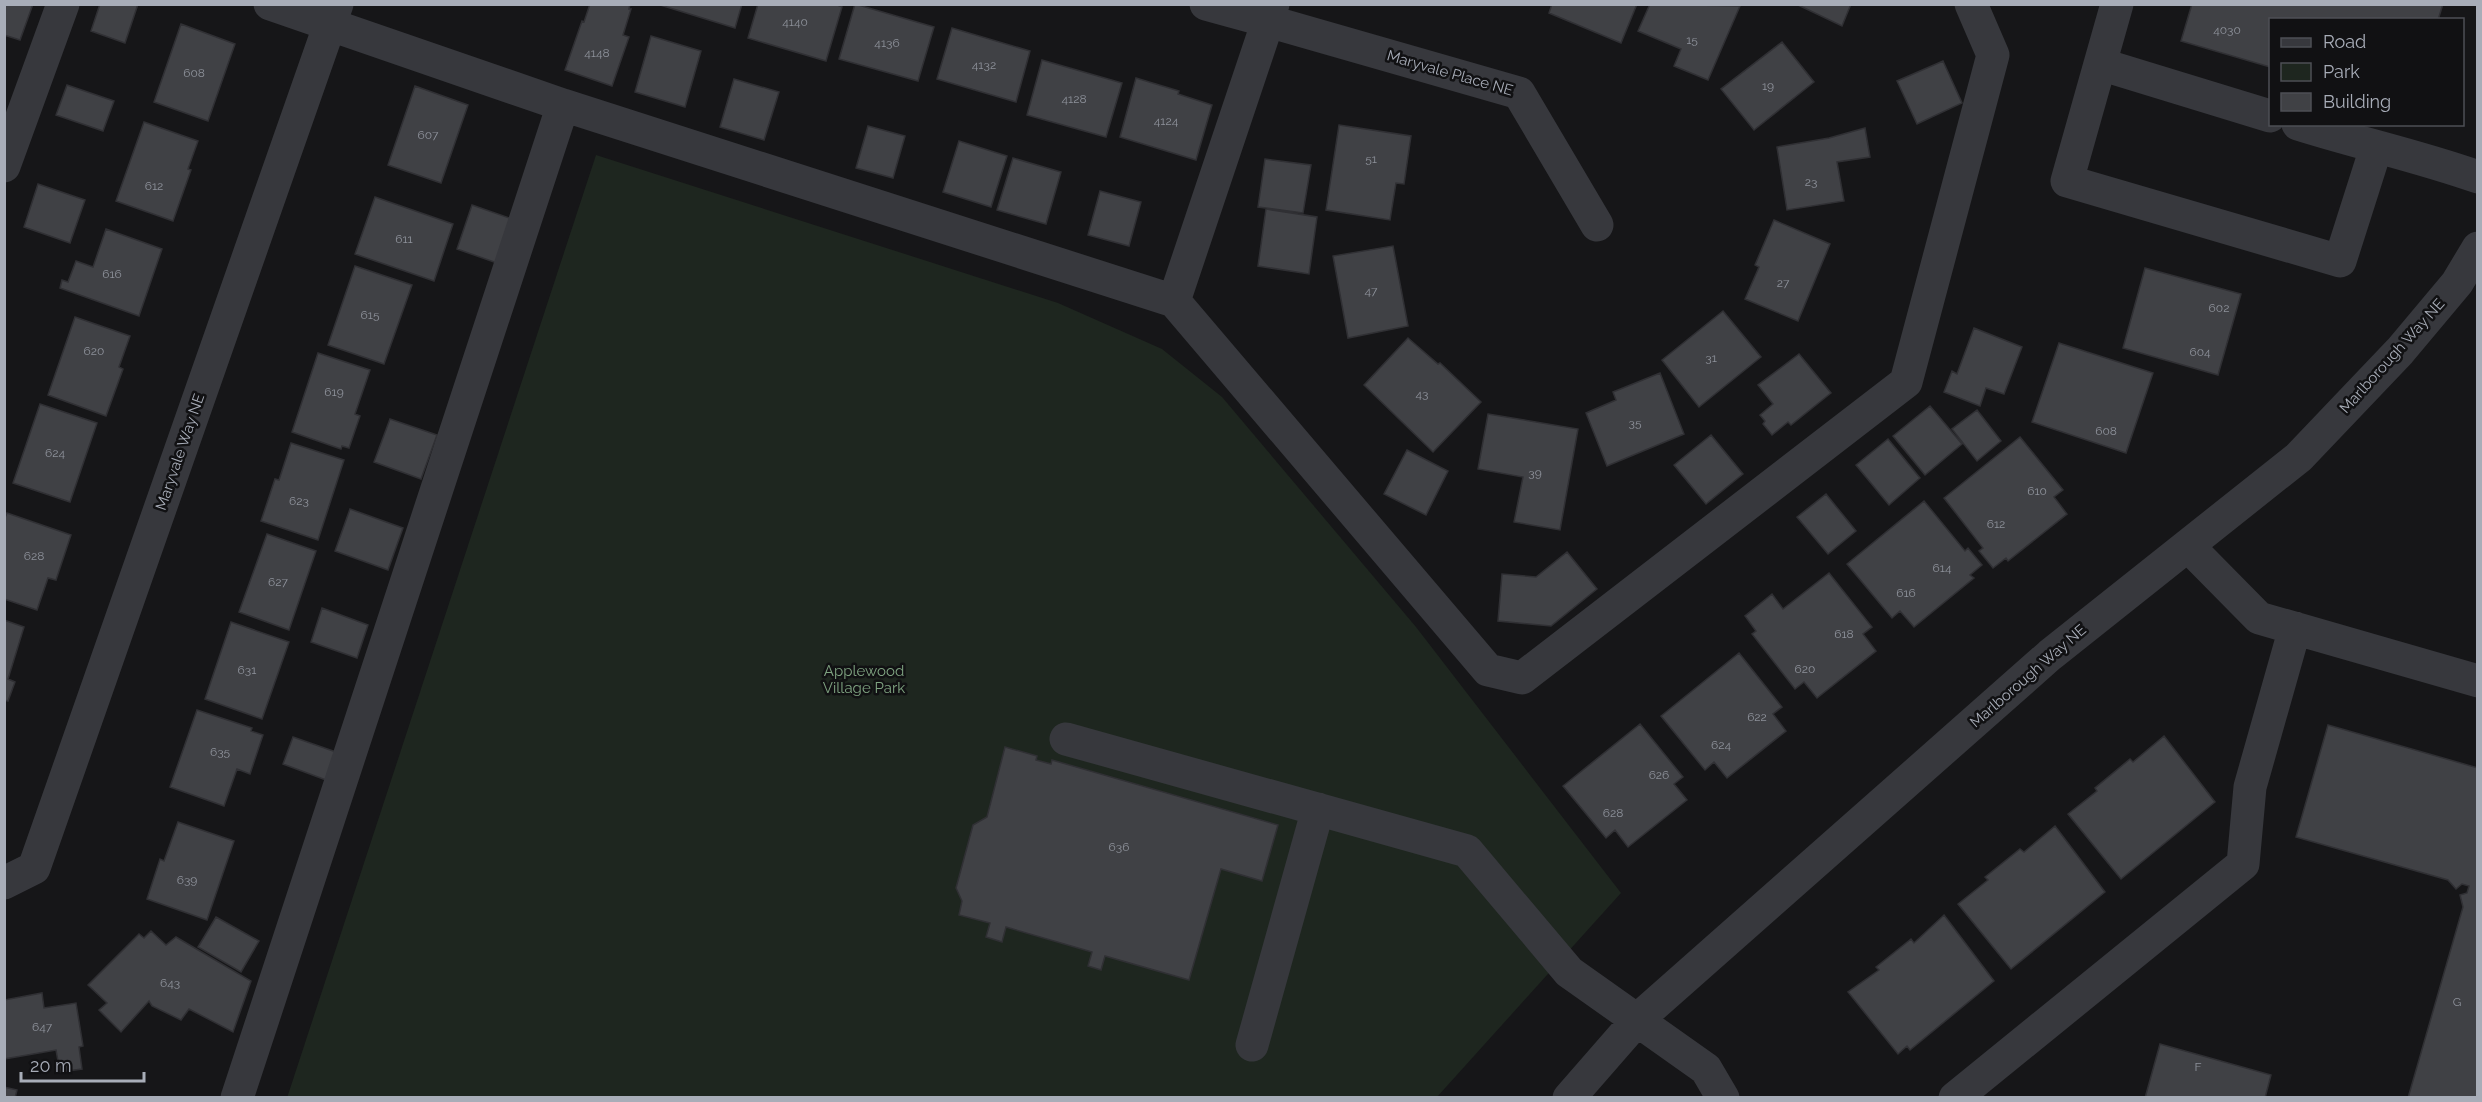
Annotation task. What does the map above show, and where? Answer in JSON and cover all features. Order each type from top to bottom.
[{"type":"street","points":[[4,166],[63,4]]},
{"type":"street","points":[[270,4],[333,15],[563,105],[1174,301],[1488,670],[1522,678],[1906,382],[1993,55],[1971,4]]},
{"type":"street","name":"Maryvale Place NE","points":[[1206,4],[1271,13],[1519,93],[1597,225]]},
{"type":"street","points":[[2117,4],[2067,180],[2340,261],[2376,148]]},
{"type":"street","points":[[1174,301],[1271,13]]},
{"type":"street","name":"Maryvale Way NE","points":[[4,883],[34,868],[333,15]]},
{"type":"street","points":[[2100,64],[2269,115]]},
{"type":"street","points":[[237,1098],[563,105]]},
{"type":"street","points":[[2304,126],[2376,148],[2438,163],[2478,177]]},
{"type":"street","name":"Marlborough Way NE","points":[[1569,1098],[1638,1019],[2050,655],[2299,457],[2400,351],[2467,290],[2478,248]]},
{"type":"street","points":[[2188,546],[2259,618],[2478,681]]},
{"type":"street","points":[[1955,1098],[2244,864],[2250,787],[2295,628]]},
{"type":"street","points":[[1066,740],[1467,851],[1569,972],[1638,1019],[1706,1070],[1723,1098]]},
{"type":"street","points":[[1252,1045],[1318,809]]},
{"type":"green space","name":"Applewood Village Park","points":[[596,155],[1058,303],[1162,349],[1222,397],[1416,627],[1621,893],[1437,1097],[287,1098]]},
{"type":"building","points":[[4,4],[33,4],[20,40],[4,35]]},
{"type":"building","points":[[100,4],[138,4],[125,43],[91,31]]},
{"type":"building","points":[[590,4],[630,4],[629,9],[631,9],[623,35],[629,37],[612,86],[565,70]]},
{"type":"building","points":[[657,4],[742,4],[735,28]]},
{"type":"building","points":[[758,4],[835,4],[842,7],[826,61],[748,38]]},
{"type":"building","points":[[855,4],[934,27],[918,81],[839,59]]},
{"type":"building","points":[[1552,4],[1637,4],[1621,43],[1549,13]]},
{"type":"building","points":[[1650,4],[1740,6],[1708,80],[1674,66],[1681,49],[1638,31]]},
{"type":"building","points":[[1796,4],[1851,4],[1842,26]]},
{"type":"building","points":[[2192,4],[2443,4],[2439,18],[2269,18],[2269,67],[2181,41]]},
{"type":"building","points":[[181,24],[235,44],[208,121],[154,102]]},
{"type":"building","points":[[952,28],[1030,51],[1016,102],[937,79]]},
{"type":"building","points":[[651,36],[701,51],[685,107],[635,92]]},
{"type":"building","points":[[1782,42],[1814,82],[1754,130],[1721,89]]},
{"type":"building","points":[[1042,60],[1122,83],[1106,137],[1027,115]]},
{"type":"building","points":[[1943,61],[1962,103],[1917,124],[1897,81]]},
{"type":"building","points":[[1136,78],[1179,91],[1178,94],[1212,105],[1196,160],[1120,137]]},
{"type":"building","points":[[734,79],[779,92],[764,140],[720,127]]},
{"type":"building","points":[[67,85],[114,101],[103,131],[56,115]]},
{"type":"building","points":[[415,86],[468,105],[441,183],[388,165]]},
{"type":"building","points":[[144,122],[198,141],[188,169],[191,170],[173,221],[116,201]]},
{"type":"building","points":[[1339,125],[1411,136],[1404,184],[1396,183],[1390,220],[1326,210]]},
{"type":"building","points":[[868,126],[905,136],[893,178],[856,168]]},
{"type":"building","points":[[1865,128],[1870,157],[1837,162],[1844,201],[1787,210],[1777,147],[1829,138]]},
{"type":"building","points":[[959,141],[1007,156],[991,207],[943,192]]},
{"type":"building","points":[[1013,158],[1061,172],[1046,224],[997,210]]},
{"type":"building","points":[[1265,159],[1311,165],[1303,213],[1258,207]]},
{"type":"building","points":[[38,184],[85,200],[70,243],[24,227]]},
{"type":"building","points":[[1100,191],[1141,202],[1129,246],[1088,235]]},
{"type":"building","points":[[375,197],[453,224],[434,281],[355,254]]},
{"type":"building","points":[[472,205],[512,219],[497,263],[457,249]]},
{"type":"building","points":[[1266,209],[1317,217],[1309,274],[1258,266]]},
{"type":"building","points":[[1774,220],[1830,244],[1798,321],[1745,299],[1759,267],[1755,265]]},
{"type":"building","points":[[106,229],[162,249],[139,316],[60,288],[62,280],[68,282],[76,261],[93,267]]},
{"type":"building","points":[[1393,246],[1408,326],[1348,338],[1333,256]]},
{"type":"building","points":[[355,266],[412,285],[384,364],[328,345]]},
{"type":"building","points":[[2145,268],[2241,294],[2218,375],[2123,348]]},
{"type":"building","points":[[1723,311],[1761,357],[1699,407],[1662,360]]},
{"type":"building","points":[[75,317],[130,336],[119,367],[123,369],[106,416],[48,395]]},
{"type":"building","points":[[1974,328],[2022,347],[2004,394],[1986,388],[1980,406],[1944,392],[1952,371],[1957,374]]},
{"type":"building","points":[[1408,338],[1438,364],[1440,363],[1481,402],[1433,452],[1364,385]]},
{"type":"building","points":[[2059,343],[2153,373],[2126,453],[2032,422]]},
{"type":"building","points":[[318,353],[370,370],[355,414],[360,416],[349,448],[342,446],[341,449],[292,432]]},
{"type":"building","points":[[1799,354],[1831,393],[1791,425],[1788,422],[1772,435],[1763,424],[1765,421],[1760,415],[1773,404],[1758,385]]},
{"type":"building","points":[[1660,373],[1684,434],[1607,466],[1586,413],[1616,400],[1613,392]]},
{"type":"building","points":[[40,404],[97,423],[70,502],[13,483]]},
{"type":"building","points":[[1930,406],[1962,444],[1925,475],[1893,436]]},
{"type":"building","points":[[1977,410],[2001,441],[1977,461],[1952,429]]},
{"type":"building","points":[[1488,414],[1578,429],[1560,530],[1514,522],[1523,477],[1478,469]]},
{"type":"building","points":[[390,419],[437,435],[421,479],[374,462]]},
{"type":"building","points":[[1711,435],[1743,474],[1706,504],[1674,465]]},
{"type":"building","points":[[2020,437],[2063,490],[2054,497],[2067,514],[2008,561],[2006,558],[1993,568],[1979,551],[1983,548],[1944,498]]},
{"type":"building","points":[[1888,439],[1920,478],[1889,505],[1856,465]]},
{"type":"building","points":[[291,443],[344,460],[318,540],[261,521],[275,479],[279,480]]},
{"type":"building","points":[[1407,450],[1448,471],[1426,515],[1384,494]]},
{"type":"building","points":[[1826,494],[1856,531],[1828,554],[1797,517]]},
{"type":"building","points":[[1924,501],[1965,551],[1968,548],[1982,565],[1970,575],[1974,578],[1914,627],[1900,611],[1892,618],[1847,564]]},
{"type":"building","points":[[350,509],[403,528],[388,570],[335,551]]},
{"type":"building","points":[[7,513],[71,535],[56,580],[48,578],[37,610],[4,599],[4,520]]},
{"type":"building","points":[[267,534],[316,551],[289,630],[239,612]]},
{"type":"building","points":[[1567,552],[1597,589],[1551,626],[1498,621],[1502,574],[1536,577]]},
{"type":"building","points":[[1829,573],[1872,627],[1863,634],[1876,651],[1817,698],[1804,682],[1795,689],[1752,634],[1756,631],[1745,616],[1772,594],[1783,609]]},
{"type":"building","points":[[322,608],[368,625],[357,658],[311,642]]},
{"type":"building","points":[[4,620],[24,627],[8,679],[15,682],[8,701],[4,700]]},
{"type":"building","points":[[231,622],[289,642],[262,719],[205,699]]},
{"type":"building","points":[[1739,653],[1782,707],[1773,714],[1786,731],[1727,778],[1714,762],[1705,770],[1661,716]]},
{"type":"building","points":[[197,710],[252,728],[251,731],[263,735],[250,774],[237,769],[224,806],[170,787]]},
{"type":"building","points":[[1640,724],[1683,777],[1674,784],[1687,800],[1628,847],[1615,830],[1606,838],[1563,786]]},
{"type":"building","name":"G","points":[[2328,725],[2478,768],[2478,1098],[2408,1098],[2463,907],[2460,895],[2467,893],[2469,886],[2462,884],[2456,889],[2448,880],[2296,837]]},
{"type":"building","points":[[2164,736],[2215,802],[2121,879],[2068,814],[2097,791],[2095,788],[2130,759],[2133,762]]},
{"type":"building","points":[[293,737],[336,752],[326,780],[283,764]]},
{"type":"building","points":[[1005,747],[1037,756],[1036,760],[1051,764],[1052,760],[1278,825],[1262,881],[1221,869],[1189,980],[1105,956],[1101,970],[1088,966],[1092,952],[1006,927],[1002,942],[986,937],[990,923],[959,915],[962,901],[956,888],[973,825],[987,817]]},
{"type":"building","points":[[178,822],[234,841],[207,920],[147,899],[160,859],[164,861]]},
{"type":"building","points":[[2055,826],[2105,892],[2011,969],[1958,904],[1988,880],[1985,877],[2020,849],[2024,852]]},
{"type":"building","points":[[1944,915],[1994,981],[1910,1050],[1907,1046],[1898,1054],[1848,992],[1879,970],[1876,967],[1911,939],[1914,943]]},
{"type":"building","points":[[216,917],[259,941],[241,972],[198,947]]},
{"type":"building","points":[[151,931],[166,945],[176,937],[251,981],[233,1032],[189,1009],[181,1020],[152,1006],[149,1001],[121,1032],[99,1010],[107,1003],[88,985],[139,934],[144,938]]},
{"type":"building","points":[[42,993],[44,1008],[76,1003],[83,1046],[79,1047],[82,1069],[60,1072],[56,1050],[4,1059],[4,1000]]},
{"type":"building","name":"F","points":[[2160,1044],[2271,1075],[2265,1098],[2145,1098]]},
{"type":"building","points":[[4,1087],[17,1090],[15,1098],[4,1098]]}]
